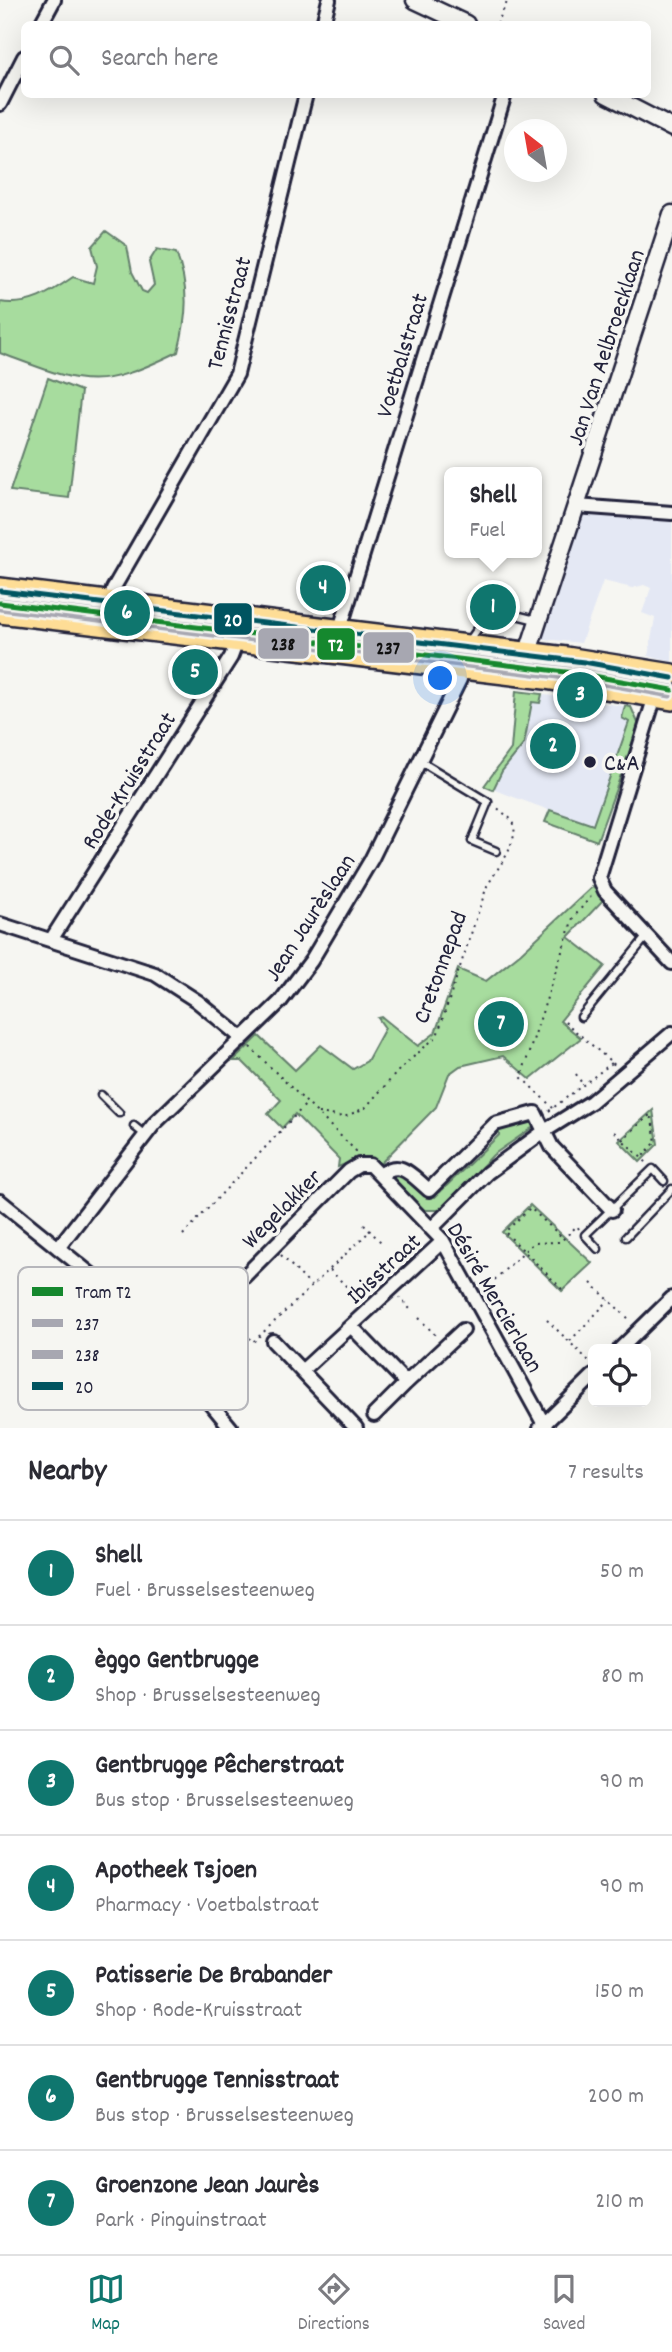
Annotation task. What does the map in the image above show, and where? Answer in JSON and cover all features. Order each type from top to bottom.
[{"type":"main road","points":[[0,588],[467,645],[523,664],[666,694]]},
{"type":"main road","points":[[0,613],[461,668],[523,664],[672,674]]},
{"type":"street","points":[[43,21],[54,0]]},
{"type":"street","points":[[324,21],[329,0]]},
{"type":"street","points":[[415,0],[460,21]]},
{"type":"street","points":[[0,104],[21,63]]},
{"type":"street","name":"Tennisstraat","points":[[112,601],[113,589],[237,374],[305,98]]},
{"type":"street","name":"Voetbalstraat","points":[[341,629],[341,618],[504,98]]},
{"type":"street","points":[[614,98],[672,128]]},
{"type":"street","name":"Jan Van Aelbroecklaan","points":[[523,664],[672,214]]},
{"type":"street","points":[[576,506],[672,513]]},
{"type":"street","name":"Rode-Kruisstraat","points":[[51,940],[231,657],[237,641]]},
{"type":"street","name":"Jean Jaurèslaan","points":[[58,1248],[145,1135],[280,1002],[311,961],[371,860],[460,679],[461,668]]},
{"type":"street","points":[[666,694],[599,878],[601,886],[672,963]]},
{"type":"street","points":[[0,924],[155,974],[197,1001],[242,1038]]},
{"type":"street","points":[[433,1227],[486,1173],[542,1132],[591,1102],[672,1033]]},
{"type":"street","points":[[381,1175],[393,1166],[400,1166],[429,1190],[495,1124],[528,1112],[539,1118],[542,1132],[552,1147],[612,1210]]},
{"type":"street","name":"Wegelakker","points":[[248,1272],[349,1171],[359,1165],[370,1165]]},
{"type":"street","name":"Désiré Mercierlaan","points":[[370,1165],[433,1227],[443,1241],[544,1427]]},
{"type":"street","points":[[0,1201],[83,1267]]},
{"type":"street","name":"Ibisstraat","points":[[302,1371],[443,1241]]},
{"type":"street","points":[[625,1344],[672,1298]]},
{"type":"street","name":"Ibisstraat","points":[[351,1326],[407,1383]]},
{"type":"street","points":[[374,1415],[463,1330]]},
{"type":"street","points":[[273,1342],[356,1428]]},
{"type":"street","points":[[544,1427],[588,1381]]},
{"type":"street","points":[[216,1410],[231,1428]]},
{"type":"lane","points":[[0,600],[523,664]]},
{"type":"lane","points":[[467,645],[492,609],[538,621]]},
{"type":"lane","points":[[420,761],[488,802],[472,841],[496,851]]},
{"type":"lane","points":[[581,1017],[647,936]]},
{"type":"lane","points":[[100,1095],[118,1113]]},
{"type":"lane","points":[[134,1126],[145,1135]]},
{"type":"lane","points":[[598,1249],[585,1235],[653,1169],[664,1181]]},
{"type":"lane","points":[[626,1237],[672,1189]]},
{"type":"path","points":[[498,21],[508,0]]},
{"type":"path","name":"Cretonnepad","points":[[318,1113],[344,1117],[365,1108],[400,1069],[437,1036],[487,886],[509,853],[515,833],[512,820],[488,802]]},
{"type":"path","points":[[553,1108],[521,1077],[573,918],[601,886]]},
{"type":"path","points":[[565,1022],[626,1072]]},
{"type":"path","points":[[242,1038],[370,1165]]},
{"type":"path","points":[[539,1118],[612,1063]]},
{"type":"path","points":[[576,1074],[583,1086]]},
{"type":"path","points":[[183,1235],[307,1103]]},
{"type":"path","points":[[622,1140],[651,1114],[656,1142],[641,1158]]},
{"type":"path","points":[[318,1124],[323,1118]]},
{"type":"path","points":[[614,1132],[653,1169]]},
{"type":"path","points":[[333,1140],[339,1134]]},
{"type":"path","points":[[562,1289],[505,1232],[530,1208],[564,1239]]},
{"type":"path","points":[[364,1225],[382,1243]]},
{"type":"path","points":[[476,1300],[489,1293],[486,1288],[533,1243],[560,1242],[577,1226],[585,1235]]},
{"type":"path","points":[[248,1337],[253,1342],[370,1231]]},
{"type":"path","points":[[273,1247],[312,1287]]},
{"type":"path","points":[[330,1270],[369,1308]]},
{"type":"path","points":[[591,1283],[640,1330]]},
{"type":"path","points":[[391,1288],[410,1309]]},
{"type":"path","points":[[569,1342],[609,1300]]},
{"type":"path","points":[[419,1318],[446,1346]]},
{"type":"path","points":[[547,1320],[588,1360]]},
{"type":"shaded area","points":[[586,515],[672,521],[672,662],[648,656],[655,618],[642,613],[651,588],[644,585],[632,588],[603,581],[581,643],[544,639],[542,635],[578,518]]},
{"type":"shaded area","points":[[516,691],[631,707],[639,725],[597,841],[545,822],[549,810],[484,786],[511,749]]},
{"type":"green space","points":[[106,231],[127,246],[132,272],[142,291],[147,293],[154,285],[149,262],[157,249],[176,253],[186,302],[178,352],[127,374],[89,380],[51,372],[0,353],[0,302],[30,301],[73,277],[93,283],[97,266],[92,247]]},
{"type":"green space","points":[[48,378],[81,391],[69,498],[10,491]]},
{"type":"green space","points":[[516,691],[542,694],[540,703],[532,702],[524,744],[502,771],[493,790],[484,786],[511,749]]},
{"type":"green space","points":[[625,706],[631,707],[639,725],[597,841],[545,822],[550,810],[593,825],[629,722],[622,718]]},
{"type":"green space","points":[[592,887],[606,897],[568,937],[605,966],[560,1021],[581,1038],[530,1079],[503,1056],[460,1066],[449,1074],[436,1107],[379,1165],[361,1158],[338,1167],[339,1159],[295,1114],[282,1128],[268,1114],[281,1100],[242,1061],[233,1061],[259,1036],[295,1070],[321,1045],[353,1069],[367,1061],[385,1028],[378,1018],[382,1017],[418,1046],[435,1033],[458,969],[486,981],[521,953]]},
{"type":"green space","points":[[653,1110],[658,1144],[640,1162],[619,1141]]},
{"type":"green space","points":[[531,1118],[536,1125],[493,1155],[440,1210],[422,1210],[391,1178],[392,1171],[402,1171],[427,1196],[435,1197],[499,1135],[499,1127]]},
{"type":"green space","points":[[530,1205],[592,1263],[562,1291],[502,1232]]},
{"type":"tram line","name":"T2","points":[[0,603],[582,674],[672,690]]},
{"type":"transit line","name":"20","points":[[1,591],[584,662],[672,678]]},
{"type":"transit line","name":"237","points":[[0,600],[583,671],[672,687]]},
{"type":"transit line","name":"238","points":[[0,609],[582,680],[670,696]]},
{"type":"place","name":"Apotheek Tsjoen","points":[[323,588]]},
{"type":"place","name":"Shell","points":[[493,607]]},
{"type":"place","name":"Gentbrugge Tennisstraat","points":[[127,613]]},
{"type":"place","name":"Patisserie De Brabander","points":[[195,672]]},
{"type":"place","name":"Gentbrugge Pêcherstraat","points":[[580,695]]},
{"type":"place","name":"èggo Gentbrugge","points":[[553,746]]},
{"type":"place","name":"C&A","points":[[590,762]]},
{"type":"place","name":"Groenzone Jean Jaurès","points":[[501,1024]]}]
